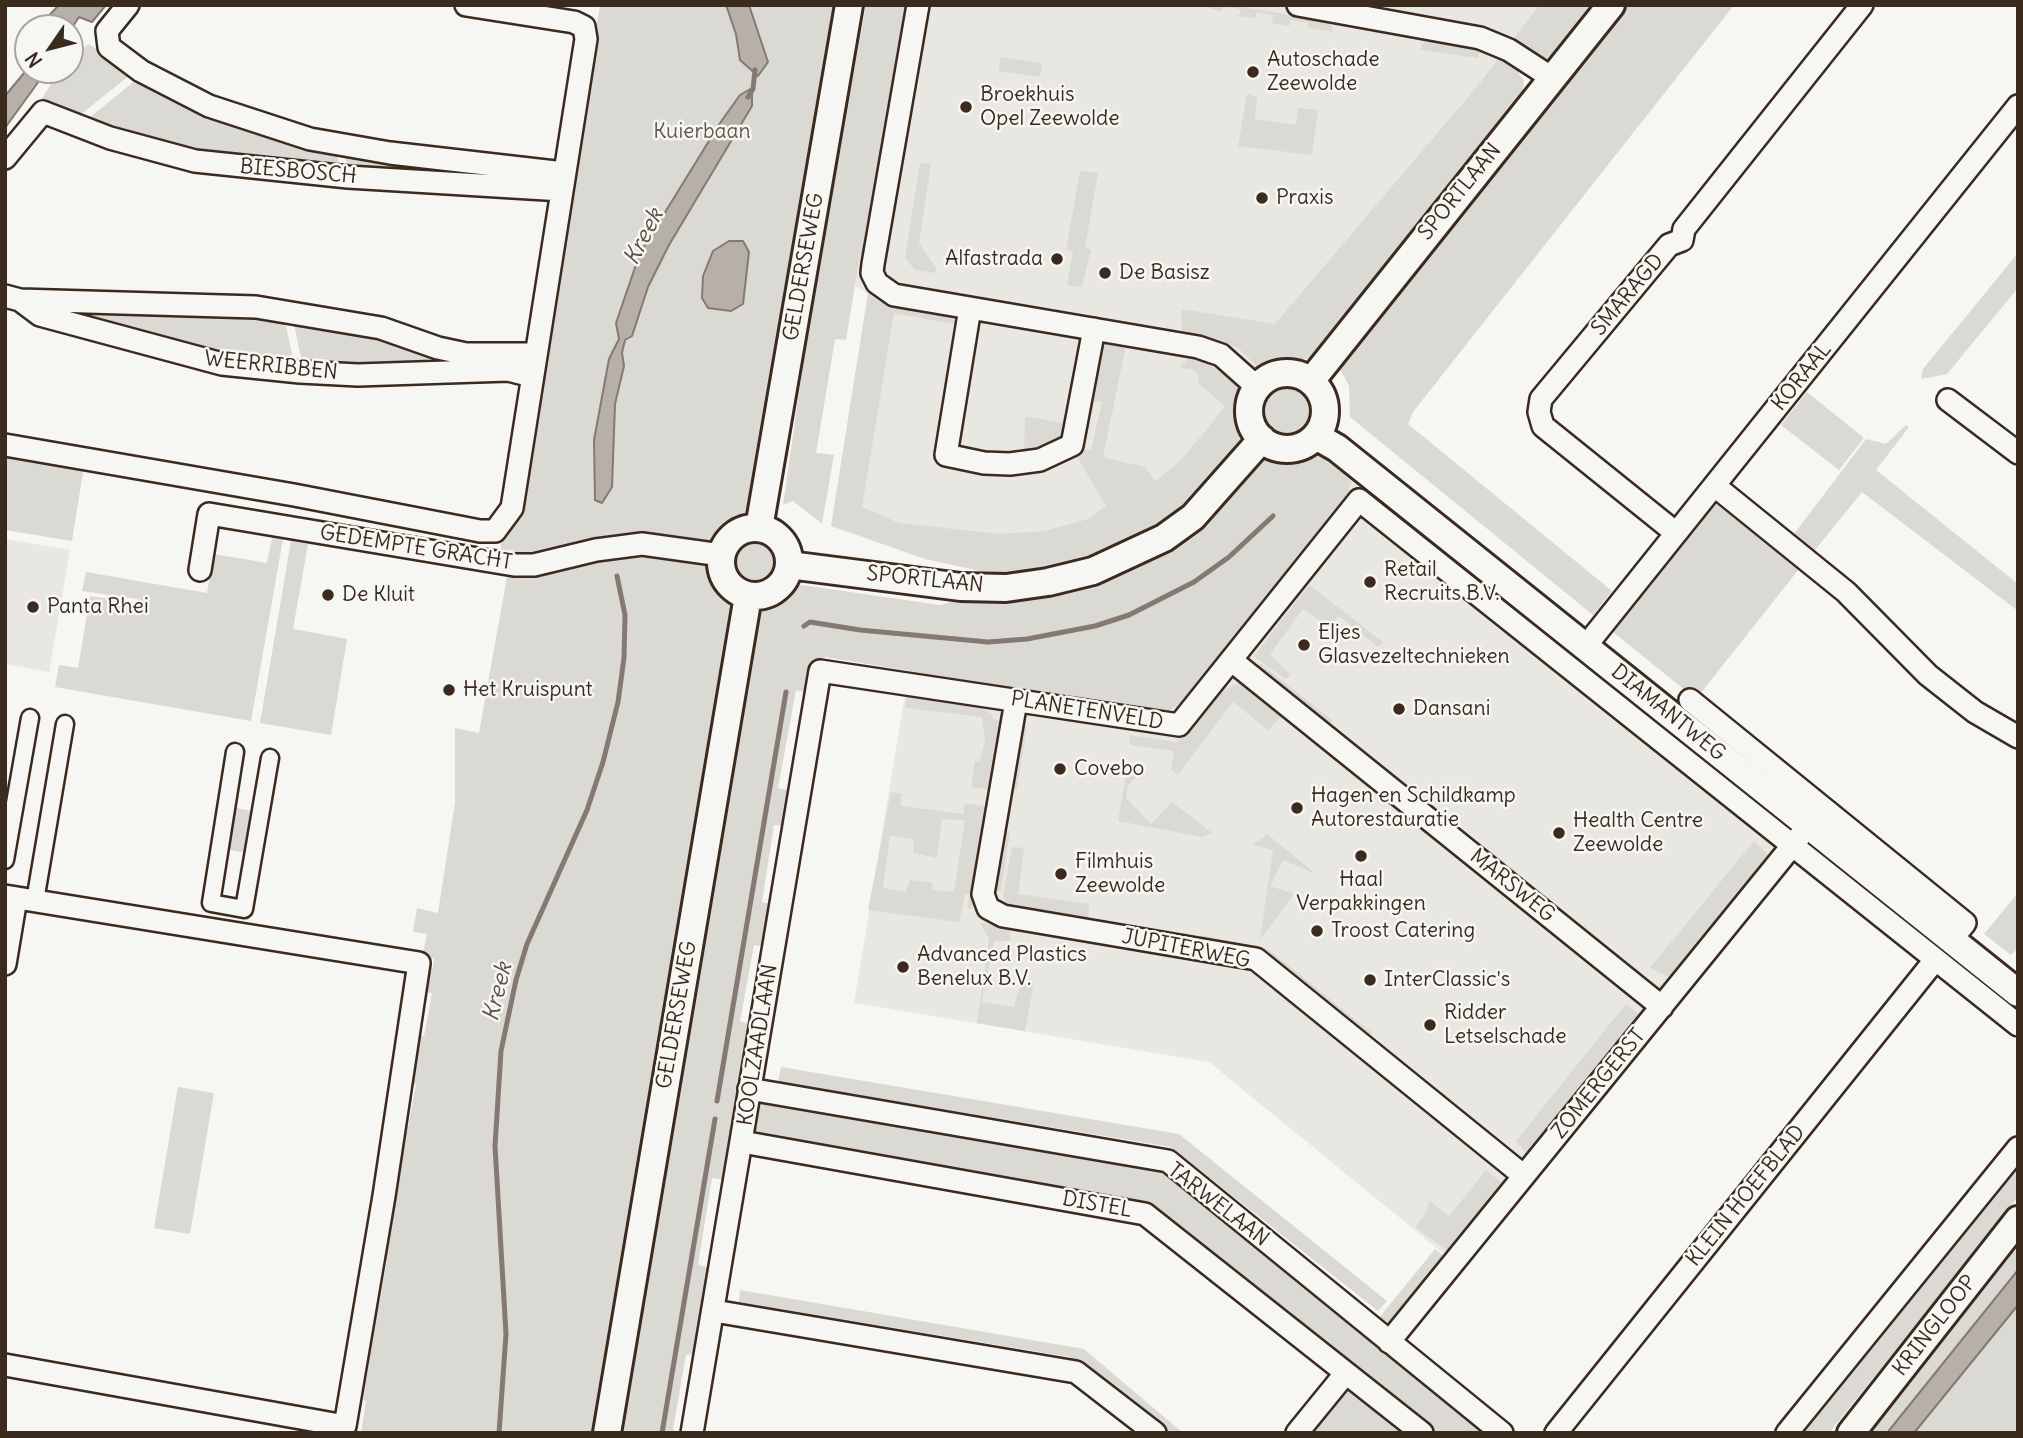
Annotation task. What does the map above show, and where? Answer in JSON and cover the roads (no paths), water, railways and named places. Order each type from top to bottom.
[{"type":"street","name":"BIESBOSCH","points":[[128,5],[107,31],[109,47],[120,58],[209,106],[257,124],[310,139],[563,182]]},
{"type":"street","points":[[5,445],[294,495],[480,531],[495,531],[512,508],[586,38],[584,27],[574,22],[466,5]]},
{"type":"street","name":"GELDERSEWEG","points":[[760,528],[849,5]]},
{"type":"street","points":[[918,5],[873,273],[877,283],[894,295],[1198,347],[1221,355],[1256,387]]},
{"type":"street","name":"SPORTLAAN","points":[[1311,381],[1611,5]]},
{"type":"street","name":"SMARAGD","points":[[1676,533],[1543,426],[1539,412],[1541,399],[1669,245],[1682,240],[1684,229],[1862,5]]},
{"type":"street","points":[[1310,6],[1480,38],[1509,50],[1552,78]]},
{"type":"street","name":"KORAAL","points":[[1585,647],[2018,106]]},
{"type":"street","name":"BIESBOSCH","points":[[5,158],[43,112],[145,150],[195,161],[348,177],[563,182]]},
{"type":"street","name":"WEERRIBBEN","points":[[13,298],[256,307],[380,328],[438,348],[534,365]]},
{"type":"street","name":"WEERRIBBEN","points":[[13,298],[40,315],[222,364],[312,373],[508,370],[534,365]]},
{"type":"street","points":[[970,308],[946,455],[984,463],[1010,464],[1040,460],[1072,445],[1094,329]]},
{"type":"street","points":[[1293,372],[1311,381],[1321,393],[1325,407],[1323,422],[1316,436],[1304,445],[1289,449],[1275,447],[1262,439],[1251,424],[1249,404],[1256,387],[1273,375],[1293,372]]},
{"type":"street","points":[[1948,400],[2018,453]]},
{"type":"street","name":"DIAMANTWEG","points":[[1316,436],[1367,489],[1585,647],[1711,731],[1801,835],[1943,950],[2018,993]]},
{"type":"street","name":"SPORTLAAN","points":[[789,565],[961,587],[1006,588],[1048,582],[1093,571],[1164,538],[1193,517],[1262,439]]},
{"type":"street","points":[[1715,486],[1846,592],[1928,676],[1975,712],[2018,737]]},
{"type":"street","points":[[1367,489],[1801,835]]},
{"type":"street","name":"PLANETENVELD","points":[[835,670],[1179,725],[1367,489]]},
{"type":"street","name":"GEDEMPTE GRACHT","points":[[200,570],[209,514],[514,565],[534,565],[596,550],[642,544],[721,555]]},
{"type":"street","points":[[747,528],[760,528],[782,540],[789,565],[783,583],[767,594],[748,596],[732,588],[727,581],[722,573],[721,555],[726,543],[735,534],[747,528]]},
{"type":"street","name":"GELDERSEWEG","points":[[607,1433],[748,596]]},
{"type":"street","name":"MARSWEG","points":[[1231,660],[1662,1007]]},
{"type":"street","name":"KOOLZAADLAAN","points":[[692,1433],[820,671],[835,670]]},
{"type":"street","points":[[1690,700],[1711,731],[1965,923],[1943,950],[2018,1025]]},
{"type":"street","name":"JUPITERWEG","points":[[1016,701],[983,894],[988,908],[1003,916],[1256,960],[1524,1175]]},
{"type":"street","points":[[5,860],[30,718]]},
{"type":"street","points":[[5,964],[19,898],[65,724]]},
{"type":"street","points":[[235,752],[211,904],[244,909],[270,758]]},
{"type":"street","name":"ZOMERGERST","points":[[1389,1342],[1801,835]]},
{"type":"street","points":[[5,1365],[345,1426],[384,1196],[419,964],[19,898]]},
{"type":"street","points":[[222,931],[227,906]]},
{"type":"street","name":"KLEIN HOEFBLAD","points":[[1556,1433],[1943,950]]},
{"type":"street","name":"TARWELAAN","points":[[749,1089],[1168,1161],[1503,1433]]},
{"type":"street","name":"DISTEL","points":[[742,1142],[1144,1214],[1422,1433]]},
{"type":"street","points":[[1787,1433],[2018,1148]]},
{"type":"street","name":"KRINGLOOP","points":[[1851,1433],[2018,1220]]},
{"type":"street","points":[[714,1311],[1076,1372],[1155,1433]]},
{"type":"street","points":[[1297,1433],[1345,1374]]},
{"type":"waterway","name":"Kreek","points":[[748,97],[753,89],[755,70]]},
{"type":"waterway","points":[[804,626],[810,622],[860,630],[988,642],[1027,639],[1095,626],[1129,615],[1194,582],[1229,557],[1273,516]]},
{"type":"waterway","name":"Kreek","points":[[499,1433],[506,1334],[495,1146],[501,1051],[516,980],[527,944],[587,810],[603,762],[618,702],[624,658],[625,615],[617,576]]},
{"type":"waterway","points":[[717,1101],[786,692]]},
{"type":"waterway","points":[[662,1433],[715,1119]]},
{"type":"place","name":"Autoschade Zeewolde","points":[[1253,72]]},
{"type":"place","name":"Broekhuis Opel Zeewolde","points":[[966,107]]},
{"type":"place","name":"Praxis","points":[[1262,198]]},
{"type":"place","name":"Alfastrada","points":[[1057,259]]},
{"type":"place","name":"De Basisz","points":[[1105,273]]},
{"type":"place","name":"Retail Recruits B.V.","points":[[1370,582]]},
{"type":"place","name":"De Kluit","points":[[328,595]]},
{"type":"place","name":"Panta Rhei","points":[[33,607]]},
{"type":"place","name":"Eljes Glasvezeltechnieken","points":[[1304,645]]},
{"type":"place","name":"Het Kruispunt","points":[[449,690]]},
{"type":"place","name":"Dansani","points":[[1399,709]]},
{"type":"place","name":"Covebo","points":[[1060,769]]},
{"type":"place","name":"Hagen en Schildkamp Autorestauratie","points":[[1297,808]]},
{"type":"place","name":"Health Centre Zeewolde","points":[[1559,833]]},
{"type":"place","name":"Haal Verpakkingen","points":[[1361,856]]},
{"type":"place","name":"Filmhuis Zeewolde","points":[[1061,874]]},
{"type":"place","name":"Troost Catering","points":[[1317,931]]},
{"type":"place","name":"Advanced Plastics Benelux B.V.","points":[[903,967]]},
{"type":"place","name":"InterClassic's","points":[[1370,980]]},
{"type":"place","name":"Ridder Letselschade","points":[[1430,1025]]},
{"type":"park label","name":"Kuierbaan","points":[[702,132]]}]
